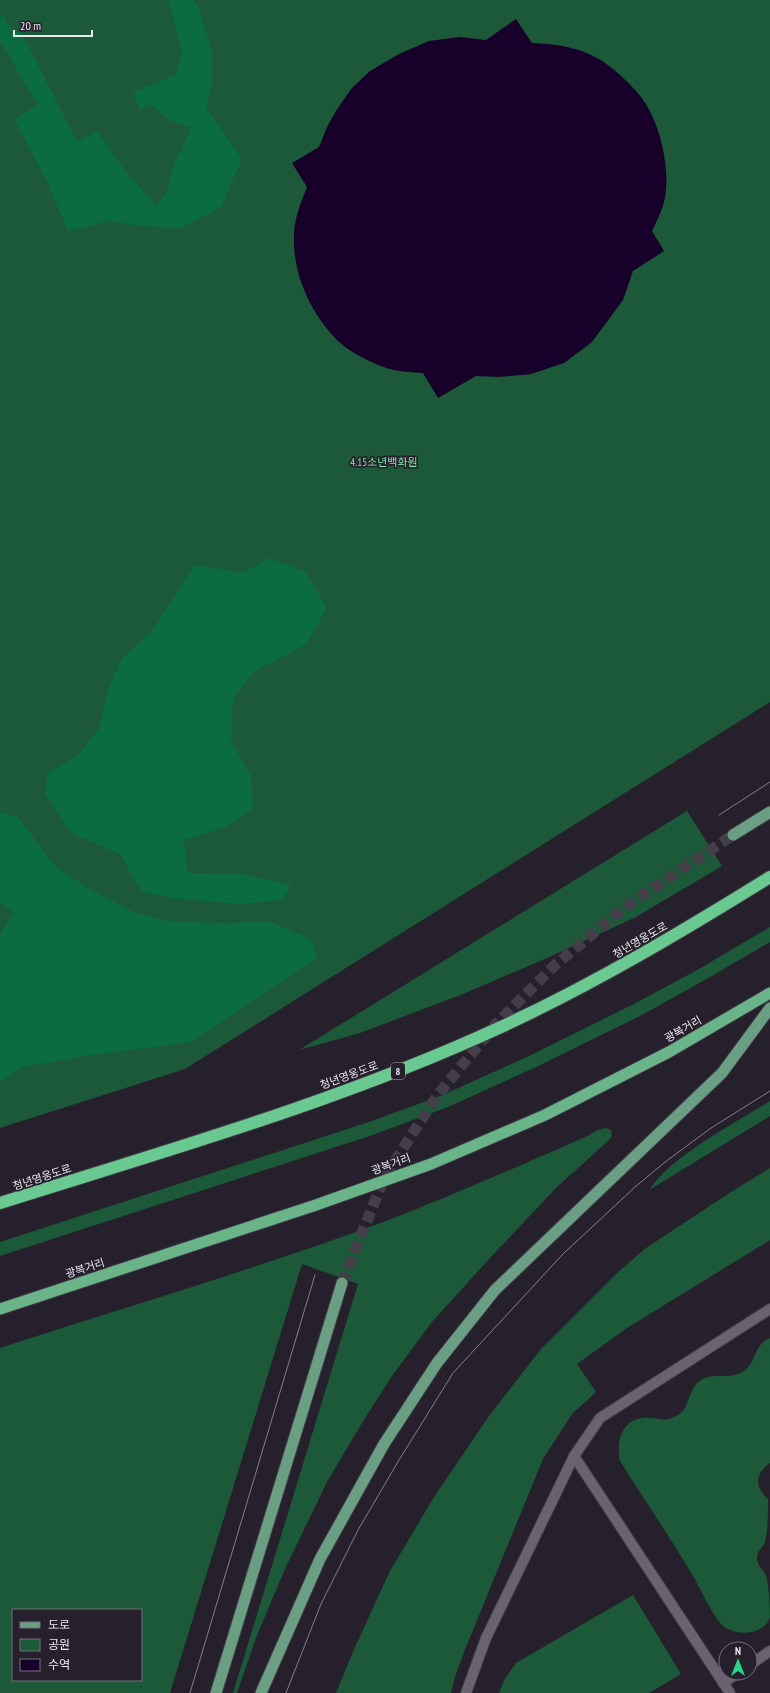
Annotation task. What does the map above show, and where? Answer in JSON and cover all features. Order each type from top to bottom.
[{"type":"highway","name":"청년영웅도로","points":[[0,1203],[283,1112],[396,1072],[502,1027],[622,966],[770,877]]},
{"type":"highway","name":"광복거리","points":[[0,1309],[308,1208],[432,1164],[545,1115],[669,1052],[770,993]]},
{"type":"main road","points":[[733,836],[770,812]]},
{"type":"main road","points":[[261,1693],[320,1559],[384,1444],[436,1363],[495,1290],[722,1073],[770,1008]]},
{"type":"main road","points":[[216,1693],[342,1283]]},
{"type":"lane","points":[[466,1693],[486,1638],[574,1456],[600,1418],[770,1309]]},
{"type":"lane","points":[[574,1456],[730,1693]]},
{"type":"lane","points":[[758,1659],[770,1651]]},
{"type":"green space","name":"4.15소년백화원","points":[[0,0],[770,0],[770,702],[185,1069],[0,1128]]},
{"type":"green space","points":[[168,0],[193,0],[198,6],[212,51],[212,86],[206,107],[242,159],[221,207],[181,228],[141,226],[109,221],[68,231],[47,181],[14,119],[38,105],[0,41],[0,16],[3,15],[10,29],[21,32],[77,142],[97,131],[126,172],[157,206],[168,190],[174,164],[191,128],[169,120],[152,105],[140,110],[133,92],[177,74],[182,52]]},
{"type":"green space","points":[[269,558],[305,571],[327,608],[306,644],[254,672],[233,698],[231,741],[251,776],[253,809],[223,828],[184,840],[188,873],[242,874],[291,885],[282,900],[239,904],[173,898],[142,892],[120,854],[71,833],[45,794],[48,773],[78,755],[100,727],[108,689],[122,659],[152,631],[195,565],[243,573]]},
{"type":"green space","points":[[687,811],[722,866],[636,917],[547,958],[463,994],[360,1033],[299,1050]]},
{"type":"green space","points":[[0,812],[18,817],[55,866],[91,890],[138,914],[172,922],[232,923],[269,921],[310,939],[318,957],[191,1042],[86,1056],[23,1067],[0,1081],[0,935],[13,912],[0,902]]},
{"type":"green space","points":[[770,927],[770,942],[705,980],[640,1016],[534,1068],[448,1107],[370,1136],[0,1256],[0,1242],[366,1123],[443,1095],[529,1056],[634,1004],[699,969]]},
{"type":"green space","points":[[770,1101],[770,1116],[649,1190],[673,1164],[688,1152]]},
{"type":"green space","points":[[606,1128],[611,1130],[612,1136],[556,1188],[431,1323],[392,1376],[365,1418],[328,1480],[284,1571],[256,1638],[237,1693],[233,1693],[358,1284],[302,1264],[170,1693],[0,1693],[0,1348],[242,1271],[386,1221],[585,1137],[598,1130]]},
{"type":"green space","points":[[770,1168],[770,1240],[627,1328],[577,1364],[596,1392],[572,1414],[543,1459],[464,1652],[451,1693],[336,1693],[355,1647],[390,1571],[434,1497],[489,1416],[541,1349],[616,1274],[646,1248]]},
{"type":"green space","points":[[770,1338],[770,1463],[761,1472],[758,1481],[761,1490],[768,1499],[767,1527],[765,1542],[758,1553],[757,1558],[767,1580],[770,1617],[762,1628],[756,1631],[742,1633],[723,1626],[715,1616],[684,1561],[620,1461],[619,1447],[622,1434],[630,1423],[643,1418],[668,1419],[678,1415],[685,1408],[694,1388],[701,1380],[711,1376],[732,1376],[742,1372],[751,1364],[760,1345]]},
{"type":"green space","points":[[633,1595],[681,1674],[649,1693],[499,1693],[504,1680],[516,1663]]},
{"type":"water","points":[[516,19],[532,43],[567,47],[599,59],[619,74],[632,87],[647,106],[661,141],[666,168],[666,194],[663,206],[652,231],[664,251],[633,271],[623,300],[592,342],[564,363],[531,374],[499,377],[476,376],[438,398],[423,373],[390,369],[376,364],[346,348],[335,338],[317,315],[304,290],[296,262],[294,233],[299,210],[307,187],[292,163],[319,147],[327,127],[336,111],[351,89],[370,71],[399,54],[429,41],[460,37],[486,40]]},
{"type":"tunnel","points":[[342,1283],[385,1176],[437,1096],[495,1025],[554,966],[625,907],[733,835]]},
{"type":"tram line","points":[[719,815],[770,782]]},
{"type":"tram line","points":[[286,1693],[321,1604],[358,1530],[453,1373],[563,1254],[635,1187],[665,1162],[711,1128],[770,1091]]},
{"type":"tram line","points":[[190,1693],[315,1275]]}]
